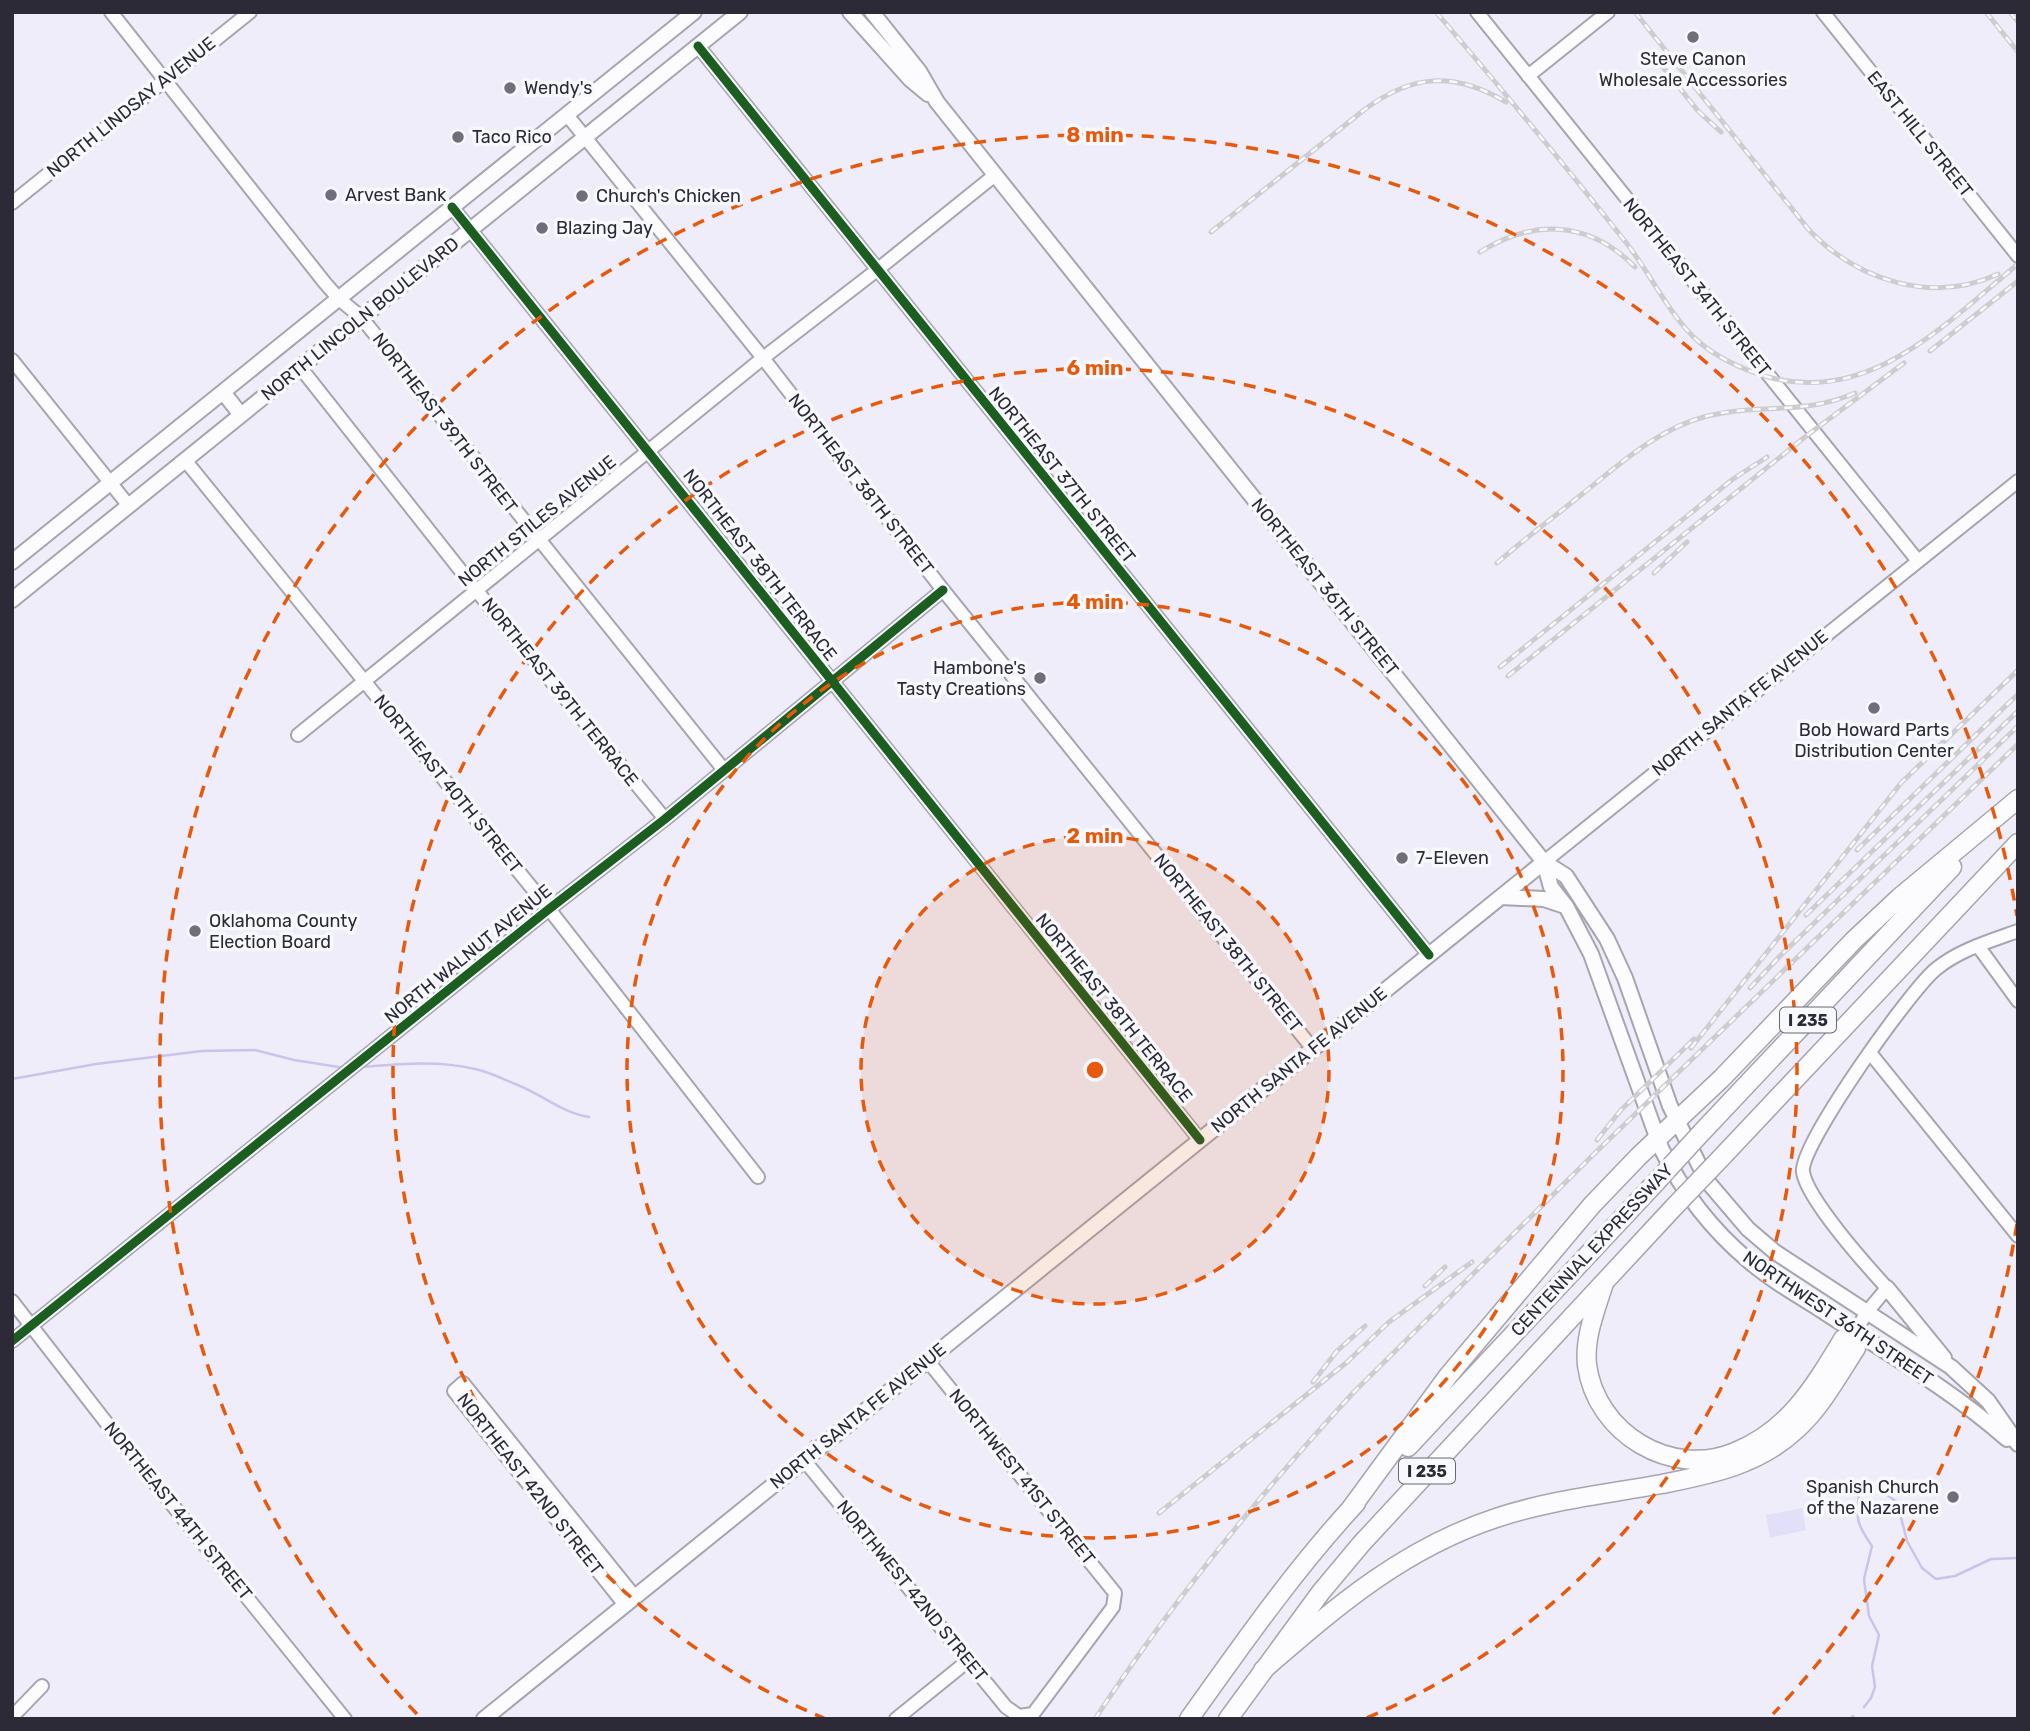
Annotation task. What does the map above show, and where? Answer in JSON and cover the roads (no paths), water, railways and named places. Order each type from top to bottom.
[{"type":"highway","points":[[1349,1511],[1465,1356],[1592,1205],[1676,1120],[1722,1078],[1854,940],[1900,897],[2018,800]]},
{"type":"highway","name":"CENTENNIAL EXPRESSWAY","points":[[1189,1719],[1262,1617],[1349,1511],[1946,872],[2018,800]]},
{"type":"highway","name":"CENTENNIAL EXPRESSWAY","points":[[1228,1719],[1321,1592],[1362,1543],[1674,1207],[2018,843]]},
{"type":"highway","points":[[1263,1670],[1339,1604],[1378,1576],[1426,1548],[1468,1528],[1539,1506],[1712,1474],[1761,1456],[1795,1431],[1814,1412],[1857,1349],[1855,1332],[1843,1339],[1798,1407],[1767,1434],[1734,1453],[1716,1458],[1675,1458],[1651,1450],[1629,1437],[1611,1420],[1595,1395],[1587,1350],[1590,1327],[1604,1283]]},
{"type":"main road","name":"NORTH LINCOLN BOULEVARD","points":[[12,562],[694,12]]},
{"type":"main road","name":"NORTH LINCOLN BOULEVARD","points":[[13,598],[740,12]]},
{"type":"main road","name":"NORTHEAST 36TH STREET","points":[[850,12],[910,79],[937,102]]},
{"type":"main road","name":"NORTHEAST 36TH STREET","points":[[872,12],[919,71],[937,102],[1544,862],[1566,876],[1607,939],[1625,978],[1676,1120]]},
{"type":"main road","points":[[223,392],[241,415]]},
{"type":"main road","name":"NORTH SANTA FE AVENUE","points":[[484,1719],[1544,862]]},
{"type":"main road","name":"NORTHWEST 36TH STREET","points":[[1544,862],[1551,887],[1566,906],[1595,965],[1657,1139],[1669,1164],[1694,1202],[1733,1247],[1763,1273],[1957,1397],[2018,1447]]},
{"type":"main road","points":[[1501,897],[1544,899],[1566,906]]},
{"type":"main road","name":"NORTHWEST 36TH STREET","points":[[1676,1120],[1707,1181],[1748,1229],[1775,1252],[1951,1367],[1988,1401],[2018,1447]]},
{"type":"main road","points":[[1887,1287],[1951,1367]]},
{"type":"street","name":"NORTHEAST 39TH STREET","points":[[111,12],[339,299],[361,317],[724,770]]},
{"type":"street","name":"NORTH LINDSAY AVENUE","points":[[12,203],[250,12]]},
{"type":"street","name":"NORTHEAST 34TH STREET","points":[[1477,12],[1918,561]]},
{"type":"street","points":[[1528,76],[1608,12]]},
{"type":"street","name":"EAST HILL STREET","points":[[1823,12],[2018,256]]},
{"type":"street","name":"NORTHEAST 37TH STREET","points":[[698,46],[1429,956]]},
{"type":"street","name":"NORTHEAST 38TH STREET","points":[[567,115],[763,358],[943,590],[1313,1049]]},
{"type":"street","name":"NORTH STILES AVENUE","points":[[298,735],[763,358],[995,175]]},
{"type":"street","name":"NORTHEAST 38TH TERRACE","points":[[452,207],[1200,1140]]},
{"type":"street","points":[[12,360],[129,506]]},
{"type":"street","name":"NORTHEAST 39TH TERRACE","points":[[300,367],[476,590],[664,819]]},
{"type":"street","name":"NORTHEAST 40TH STREET","points":[[185,460],[365,680],[758,1177]]},
{"type":"street","name":"NORTH SANTA FE AVENUE","points":[[1544,862],[2018,481]]},
{"type":"street","name":"NORTH WALNUT AVENUE","points":[[12,1341],[548,909],[664,819],[943,590]]},
{"type":"street","points":[[1855,1332],[1887,1287],[1812,1195],[1805,1181],[1802,1167],[1804,1159],[1815,1137],[1871,1054],[1930,974],[1948,960],[2018,930]]},
{"type":"street","points":[[1978,946],[2018,1001]]},
{"type":"street","points":[[1871,1054],[2018,1236]]},
{"type":"street","name":"NORTHEAST 44TH STREET","points":[[12,1301],[112,1430],[345,1719]]},
{"type":"street","name":"NORTHWEST 41ST STREET","points":[[927,1360],[1105,1579],[1115,1596],[1111,1610],[1042,1706],[1033,1714],[1022,1717]]},
{"type":"street","name":"NORTHEAST 42ND STREET","points":[[463,1383],[630,1601],[454,1391],[463,1383]]},
{"type":"street","name":"NORTHWEST 42ND STREET","points":[[804,1460],[1011,1712],[1022,1717]]},
{"type":"street","points":[[896,1719],[968,1660]]},
{"type":"street","points":[[12,1717],[42,1686]]},
{"type":"waterway","points":[[12,1079],[96,1064],[202,1051],[255,1050],[294,1060],[345,1068]]},
{"type":"waterway","points":[[362,1067],[433,1064],[475,1069],[520,1086],[571,1112],[589,1117]]},
{"type":"waterway","points":[[1864,1707],[1875,1687],[1872,1666],[1879,1635],[1869,1616],[1864,1579],[1872,1546],[1858,1521],[1859,1493],[1876,1487],[1897,1502],[1907,1541],[1922,1568],[1936,1579],[1955,1576],[1991,1559],[2018,1558]]},
{"type":"waterway","points":[[1850,1719],[1853,1716]]},
{"type":"railway","points":[[1436,12],[1624,240],[1678,320],[1706,348],[1739,366],[1765,376],[1802,383],[1838,380],[1871,370],[1903,354],[1933,334],[2018,264]]},
{"type":"railway","points":[[1635,12],[1809,230],[1828,248],[1872,274],[1922,287],[1973,283],[1998,274]]},
{"type":"railway","points":[[1986,12],[2018,52]]},
{"type":"railway","points":[[2010,12],[2018,22]]},
{"type":"railway","points":[[1658,61],[1698,111],[1721,132]]},
{"type":"railway","points":[[1211,232],[1364,110],[1399,89],[1416,83],[1451,81],[1469,85],[1506,102]]},
{"type":"railway","points":[[1480,252],[1521,234],[1561,230],[1599,240],[1635,267]]},
{"type":"railway","points":[[1930,351],[2018,281]]},
{"type":"railway","points":[[1508,676],[1805,437],[1904,363]]},
{"type":"railway","points":[[1497,563],[1625,460],[1672,429],[1726,412],[1799,407],[1836,400],[1855,393]]},
{"type":"railway","points":[[1500,667],[1733,479],[1767,457]]},
{"type":"railway","points":[[1654,573],[1687,542]]},
{"type":"railway","points":[[1691,1048],[1901,783],[2018,670]]},
{"type":"railway","points":[[1857,850],[2018,694]]},
{"type":"railway","points":[[1806,915],[2018,711]]},
{"type":"railway","points":[[1750,988],[2018,726]]},
{"type":"railway","points":[[1095,1719],[1154,1633],[1217,1551],[1353,1393],[1596,1152],[2018,744]]},
{"type":"railway","points":[[1597,1140],[1621,1110],[1694,1039]]},
{"type":"railway","points":[[1159,1513],[1346,1363],[1389,1322],[1472,1262]]},
{"type":"railway","points":[[1425,1286],[1445,1267]]},
{"type":"railway","points":[[1313,1382],[1337,1351],[1365,1326]]},
{"type":"place","name":"Steve Canon Wholesale Accessories","points":[[1693,37]]},
{"type":"place","name":"Wendy's","points":[[510,88]]},
{"type":"place","name":"Taco Rico","points":[[458,137]]},
{"type":"place","name":"Arvest Bank","points":[[331,195]]},
{"type":"place","name":"Church's Chicken","points":[[582,196]]},
{"type":"place","name":"Blazing Jay","points":[[542,228]]},
{"type":"place","name":"Hambone's Tasty Creations","points":[[1040,678]]},
{"type":"place","name":"Bob Howard Parts Distribution Center","points":[[1874,708]]},
{"type":"place","name":"7-Eleven","points":[[1402,858]]},
{"type":"place","name":"Oklahoma County Election Board","points":[[195,931]]},
{"type":"place","name":"Spanish Church of the Nazarene","points":[[1953,1497]]}]
